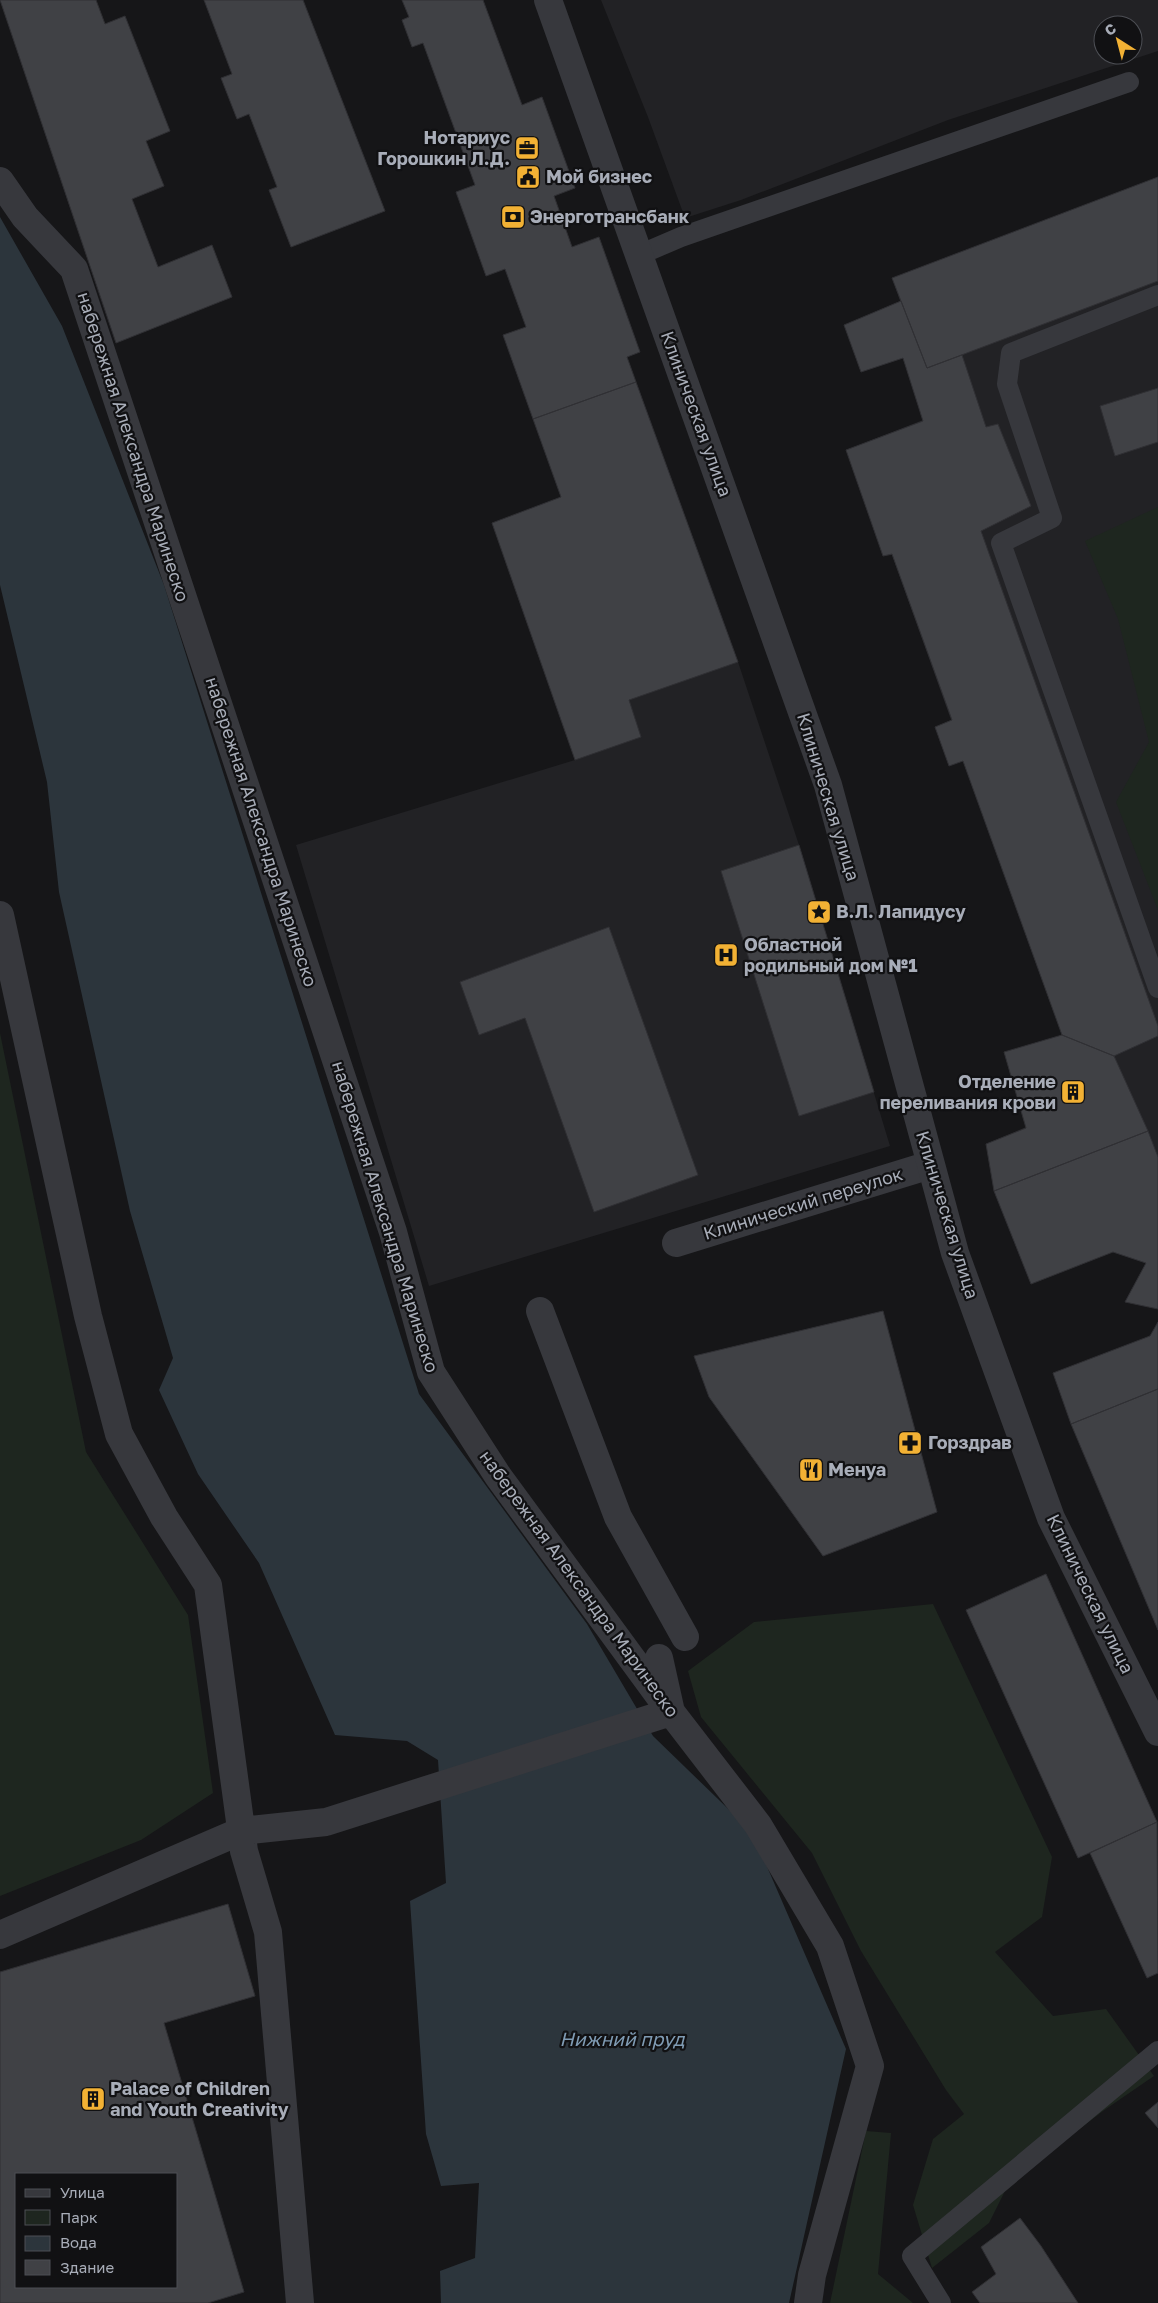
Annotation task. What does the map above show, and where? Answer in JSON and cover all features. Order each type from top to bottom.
[{"type":"street","name":"Клиническая улица","points":[[548,0],[828,785],[955,1253],[1051,1518],[1158,1732]]},
{"type":"street","name":"набережная Александра Маринеско","points":[[0,181],[25,217],[74,269],[393,1232],[431,1372],[498,1476],[671,1712],[758,1825],[830,1946],[870,2066],[812,2275],[808,2303]]},
{"type":"street","points":[[0,915],[88,1316],[119,1434],[164,1517],[208,1585],[244,1851],[268,1932],[300,2303]]},
{"type":"street","name":"Клинический переулок","points":[[676,1243],[930,1165]]},
{"type":"street","points":[[540,1311],[618,1517],[685,1637]]},
{"type":"street","points":[[0,1935],[241,1830],[326,1822],[671,1712],[659,1658]]},
{"type":"lane","points":[[640,255],[681,237],[1128,82]]},
{"type":"lane","points":[[1158,295],[1011,352],[1007,384],[1052,518],[1001,543],[1158,988]]},
{"type":"lane","points":[[941,2303],[912,2256],[1158,2051]]},
{"type":"shaded area","points":[[601,0],[1158,0],[1158,51],[1143,56],[1143,15],[1093,15],[1093,65],[1115,65],[948,120],[741,200],[685,218],[648,117]]},
{"type":"shaded area","points":[[1158,177],[1158,388],[1100,406],[1115,455],[1158,442],[1158,1309],[1125,1302],[1146,1263],[1113,1252],[1031,1284],[994,1191],[986,1144],[1026,1127],[1004,1052],[1062,1035],[963,761],[949,766],[935,727],[951,720],[892,555],[883,556],[846,450],[923,420],[903,358],[861,372],[844,325],[900,301],[892,278]]},
{"type":"shaded area","name":"Областной родильный дом №1","points":[[738,662],[799,845],[890,1146],[429,1286],[296,845],[575,760],[641,737],[629,700]],"holes":[[[609,928],[698,1175],[594,1212],[525,1018],[479,1035],[460,982]]]},
{"type":"green space","points":[[1158,507],[1158,910],[1116,802],[1149,742],[1118,619],[1085,541]]},
{"type":"green space","points":[[0,1033],[86,1452],[188,1615],[213,1793],[141,1840],[0,1896]]},
{"type":"green space","points":[[933,1604],[1052,1857],[1042,1917],[995,1952],[1053,2016],[1106,2009],[1154,2076],[1103,2111],[1009,2183],[989,2223],[932,2268],[913,2205],[933,2139],[964,2114],[946,2090],[861,1951],[812,1853],[701,1717],[688,1671],[754,1622]]},
{"type":"green space","points":[[866,2131],[891,2133],[878,2274],[913,2303],[830,2303]]},
{"type":"water","name":"Нижний пруд","points":[[0,217],[62,326],[164,585],[419,1394],[587,1624],[653,1736],[752,1832],[846,2049],[789,2303],[441,2303],[440,2271],[475,2258],[479,2183],[441,2186],[426,2134],[410,1901],[446,1883],[438,1760],[407,1741],[335,1735],[259,1563],[198,1474],[159,1390],[173,1358],[130,1211],[59,892],[47,782],[0,585]]},
{"type":"building","points":[[0,0],[96,0],[105,24],[125,16],[170,131],[146,141],[164,186],[132,199],[158,267],[212,245],[232,297],[116,343]]},
{"type":"building","points":[[204,0],[303,0],[385,211],[291,247],[269,190],[277,187],[249,114],[237,119],[221,78],[232,74]]},
{"type":"building","name":"Энерготрансбанк","points":[[402,0],[483,0],[522,105],[542,97],[575,188],[554,196],[572,247],[599,237],[640,352],[627,357],[636,382],[533,419],[503,335],[526,327],[505,269],[486,276],[456,192],[475,185],[423,43],[412,47],[402,20],[409,17]]},
{"type":"building","points":[[1158,177],[1158,281],[927,368],[892,278]]},
{"type":"building","points":[[901,301],[927,368],[962,355],[986,427],[998,424],[1031,506],[981,531],[1158,1026],[1158,1036],[1114,1056],[1062,1035],[963,761],[949,766],[935,727],[952,720],[892,554],[883,556],[846,450],[923,421],[903,358],[861,372],[844,325]]},
{"type":"building","points":[[636,382],[738,662],[629,700],[641,737],[575,760],[492,523],[561,497],[533,419]]},
{"type":"building","points":[[1158,388],[1158,442],[1115,456],[1100,406]]},
{"type":"building","points":[[799,845],[874,1092],[799,1116],[721,871]]},
{"type":"building","points":[[609,927],[698,1175],[594,1212],[525,1018],[479,1035],[460,982]]},
{"type":"building","name":"Отделение переливания крови","points":[[1062,1035],[1114,1056],[1148,1131],[994,1191],[986,1144],[1026,1128],[1004,1052]]},
{"type":"building","points":[[1148,1131],[1158,1157],[1158,1309],[1125,1302],[1146,1263],[1113,1252],[1031,1284],[994,1191]]},
{"type":"building","points":[[883,1311],[937,1512],[823,1556],[709,1397],[694,1356]]},
{"type":"building","points":[[1158,1322],[1158,1389],[1071,1424],[1053,1373],[1150,1336]]},
{"type":"building","points":[[1158,1389],[1158,1630],[1071,1424]]},
{"type":"building","points":[[1046,1574],[1157,1822],[1078,1858],[966,1610]]},
{"type":"building","points":[[1157,1822],[1158,1973],[1147,1978],[1090,1853]]},
{"type":"building","name":"Palace of Children and Youth Creativity","points":[[228,1904],[255,1996],[164,2023],[244,2292],[208,2303],[0,2303],[0,1972]]},
{"type":"building","points":[[1158,2102],[1158,2128],[1145,2113]]},
{"type":"building","points":[[1020,2218],[1041,2246],[1078,2303],[980,2303],[972,2292],[996,2274],[981,2247]]},
{"type":"place","name":"Нотариус Горошкин Л.Д.","points":[[527,148]]},
{"type":"place","name":"Мой бизнес","points":[[528,177]]},
{"type":"place","name":"Энерготрансбанк","points":[[513,217]]},
{"type":"place","name":"В.Л. Лапидусу","points":[[819,912]]},
{"type":"place","name":"Областной родильный дом №1","points":[[726,955]]},
{"type":"place","name":"Отделение переливания крови","points":[[1073,1092]]},
{"type":"place","name":"Горздрав","points":[[910,1443]]},
{"type":"place","name":"Менуа","points":[[811,1470]]},
{"type":"place","name":"Palace of Children and Youth Creativity","points":[[93,2099]]}]
